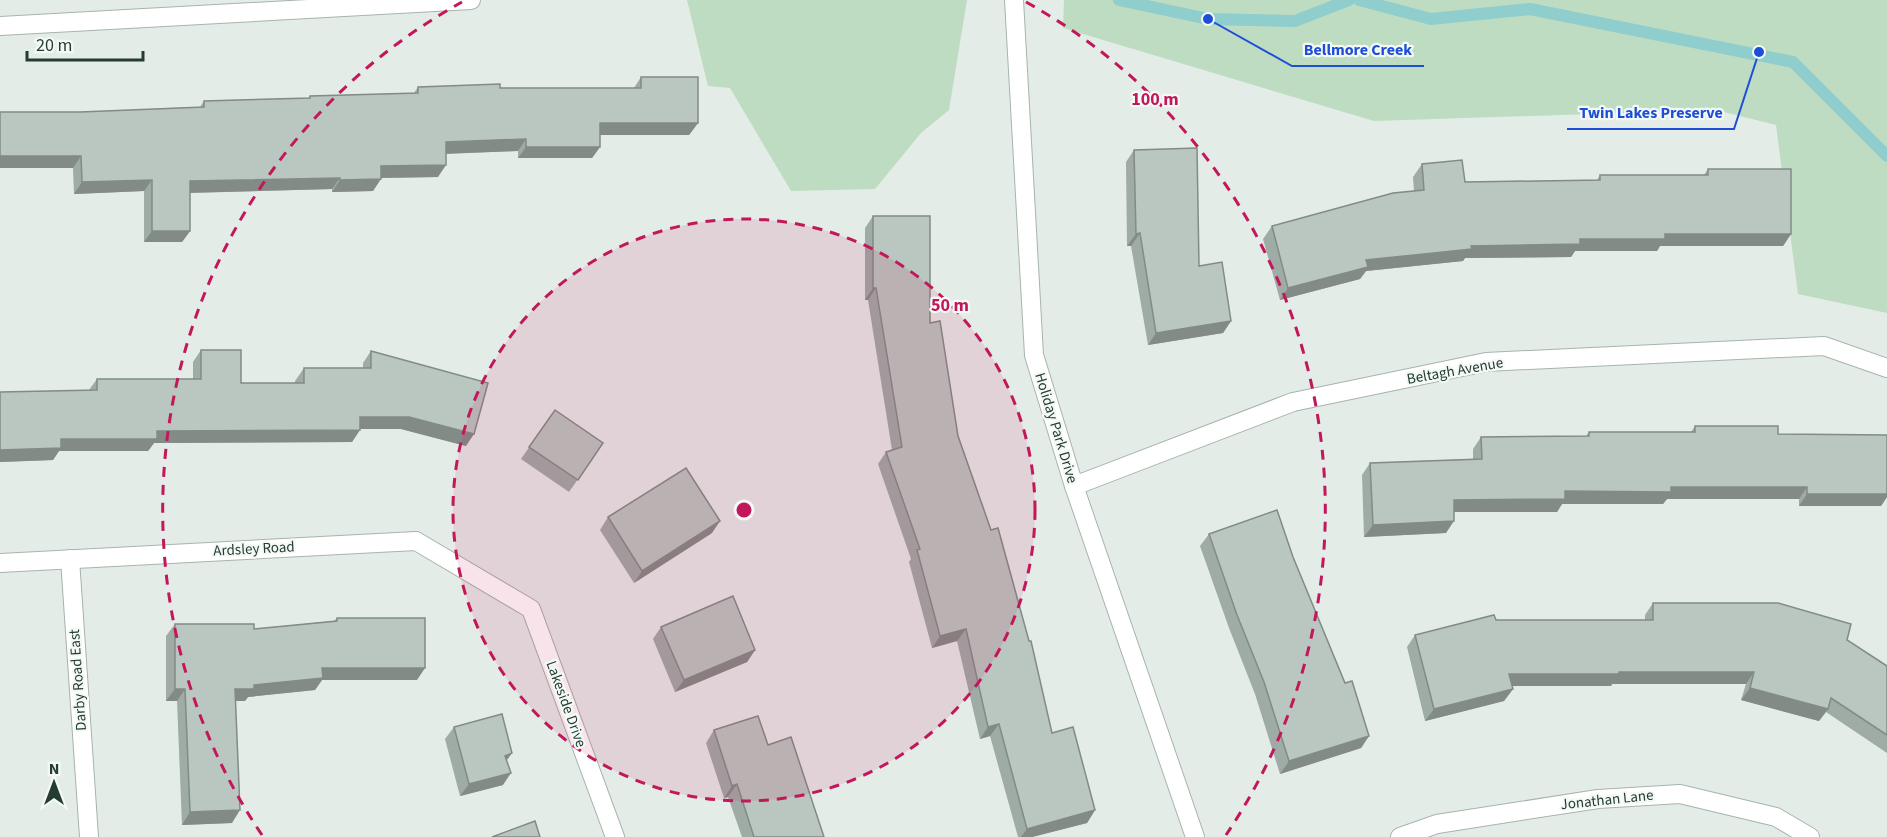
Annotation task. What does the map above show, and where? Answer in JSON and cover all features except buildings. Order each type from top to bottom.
[{"type":"street","points":[[0,26],[217,7],[471,0]]},
{"type":"street","name":"Holiday Park Drive","points":[[1014,0],[1034,355],[1074,486],[1195,837]]},
{"type":"street","name":"Beltagh Avenue","points":[[1074,486],[1293,402],[1486,362],[1824,346],[1887,368]]},
{"type":"street","name":"Ardsley Road","points":[[0,563],[416,541],[496,588]]},
{"type":"street","name":"Darby Road East","points":[[69,559],[89,837]]},
{"type":"street","name":"Lakeside Drive","points":[[496,588],[531,609],[615,837]]},
{"type":"street","name":"Jonathan Lane","points":[[1400,837],[1437,824],[1598,799],[1680,794],[1776,818],[1810,837]]},
{"type":"green space","points":[[687,0],[967,0],[949,110],[921,133],[875,189],[791,191],[730,88],[708,86]]},
{"type":"green space","points":[[1064,0],[1887,0],[1887,313],[1798,294],[1776,125],[1716,110],[1374,121],[1063,28]]},
{"type":"waterway","points":[[1119,0],[1208,19],[1295,21],[1349,0]]},
{"type":"waterway","points":[[1359,0],[1431,19],[1530,9],[1793,62],[1887,156]]},
{"type":"place","name":"Bellmore Creek","points":[[1208,19]]},
{"type":"place","name":"Twin Lakes Preserve","points":[[1759,52]]}]
